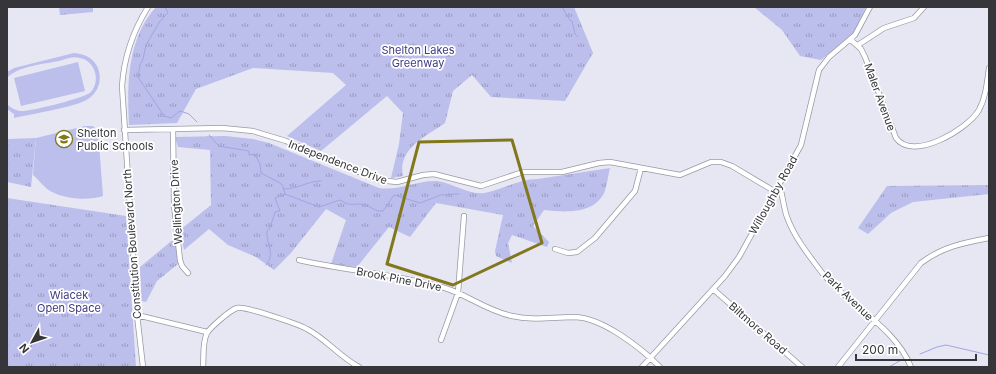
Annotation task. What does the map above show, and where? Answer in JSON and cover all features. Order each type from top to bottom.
[{"type":"street","name":"Constitution Boulevard North","points":[[143,367],[137,315],[122,92],[124,63],[134,35],[148,7]]},
{"type":"street","name":"Willoughby Road","points":[[642,367],[713,289],[739,257],[773,193],[801,145],[819,70],[829,57],[851,40],[861,26],[870,7]]},
{"type":"street","points":[[858,45],[884,28],[914,18],[924,7]]},
{"type":"street","name":"Maler Avenue","points":[[851,40],[858,45],[871,71],[896,138],[900,143],[910,147],[924,146],[943,138],[975,116],[980,109],[985,95],[989,68]]},
{"type":"street","name":"Independence Drive","points":[[124,130],[222,128],[257,132],[286,141],[378,180],[390,183],[434,174],[481,186],[524,172],[562,172],[599,162],[618,162],[680,175],[705,164],[721,162],[736,168],[773,193]]},
{"type":"street","name":"Wellington Drive","points":[[173,129],[174,205],[180,260],[182,266],[188,273]]},
{"type":"street","points":[[555,249],[568,253],[577,252],[595,238],[635,191],[641,168]]},
{"type":"street","name":"Park Avenue","points":[[779,184],[782,200],[791,227],[824,274],[899,345],[911,367]]},
{"type":"street","points":[[773,193],[782,200]]},
{"type":"street","points":[[441,340],[458,293],[464,216]]},
{"type":"street","points":[[838,367],[875,322],[911,274],[932,254],[957,244],[989,238]]},
{"type":"street","name":"Brook Pine Drive","points":[[299,260],[422,282],[458,293],[486,308],[512,316],[526,318],[576,317],[590,319],[606,326],[651,358],[660,367]]},
{"type":"street","name":"Biltmore Road","points":[[713,289],[802,367]]},
{"type":"street","points":[[203,367],[207,332],[230,311],[238,307],[261,312],[307,329],[348,361],[359,367]]},
{"type":"street","points":[[137,315],[207,332]]},
{"type":"highlighted area","points":[[512,140],[542,243],[453,285],[387,264],[419,142]]},
{"type":"green space","points":[[59,7],[93,7],[93,12],[60,15]]},
{"type":"green space","name":"Shelton Lakes Greenway","points":[[156,7],[574,7],[593,53],[565,101],[491,97],[472,75],[453,91],[445,123],[422,138],[409,150],[404,158],[402,166],[403,176],[391,178],[399,144],[403,113],[387,96],[321,151],[287,136],[346,85],[333,73],[253,68],[196,89],[177,123],[129,125],[128,94],[134,48],[139,33],[146,20]]},
{"type":"green space","points":[[754,7],[866,7],[854,33],[821,60],[800,56],[782,30]]},
{"type":"green space","points":[[74,53],[87,56],[93,60],[97,66],[100,80],[95,93],[88,99],[74,105],[14,118],[14,114],[7,109],[7,104],[16,110],[25,111],[68,101],[87,95],[91,92],[96,82],[93,67],[85,60],[77,57],[24,68],[7,78],[7,72],[14,68]]},
{"type":"green space","points":[[78,62],[85,91],[21,106],[14,78]]},
{"type":"green space","points":[[85,126],[93,126],[98,131],[103,196],[97,198],[77,198],[64,196],[49,191],[33,175],[36,138]]},
{"type":"green space","points":[[225,136],[253,139],[269,143],[379,188],[386,189],[422,182],[437,181],[466,191],[484,193],[531,179],[610,168],[604,193],[593,205],[585,209],[569,211],[544,210],[533,226],[549,242],[547,247],[512,235],[508,243],[512,263],[496,256],[495,251],[503,215],[436,203],[410,237],[389,227],[357,267],[331,264],[346,220],[326,209],[291,253],[274,270],[256,257],[228,245],[209,229],[184,250],[180,230],[211,205],[210,150],[178,147],[175,137]]},
{"type":"green space","points":[[36,138],[31,187],[7,182],[7,139]]},
{"type":"green space","points":[[989,185],[989,194],[913,202],[891,213],[868,234],[858,228],[887,186]]},
{"type":"green space","name":"Wiacek Open Space","points":[[7,198],[126,216],[136,367],[7,367]]},
{"type":"green space","points":[[175,238],[178,264],[157,281],[146,302],[141,301],[140,267]]},
{"type":"waterway","points":[[165,7],[168,13],[160,21],[146,45],[138,77],[164,116],[171,118],[180,111],[189,114],[197,122]]},
{"type":"waterway","points":[[562,7],[572,21],[575,34],[578,37]]},
{"type":"waterway","points":[[209,135],[219,146],[249,151],[249,155],[255,154],[260,164],[261,173],[280,183],[283,186],[285,194],[319,207],[340,200],[348,204],[362,204],[378,211],[383,211],[394,195],[420,203],[441,195],[459,194]]},
{"type":"waterway","points":[[283,189],[294,188],[311,182],[321,181]]},
{"type":"waterway","points":[[266,265],[270,257],[267,231],[270,228],[275,212],[280,211],[275,198],[285,194]]},
{"type":"waterway","points":[[920,354],[946,345],[989,355]]},
{"type":"waterway","points":[[889,367],[903,359]]},
{"type":"place","name":"Shelton Public Schools","points":[[64,139]]}]
